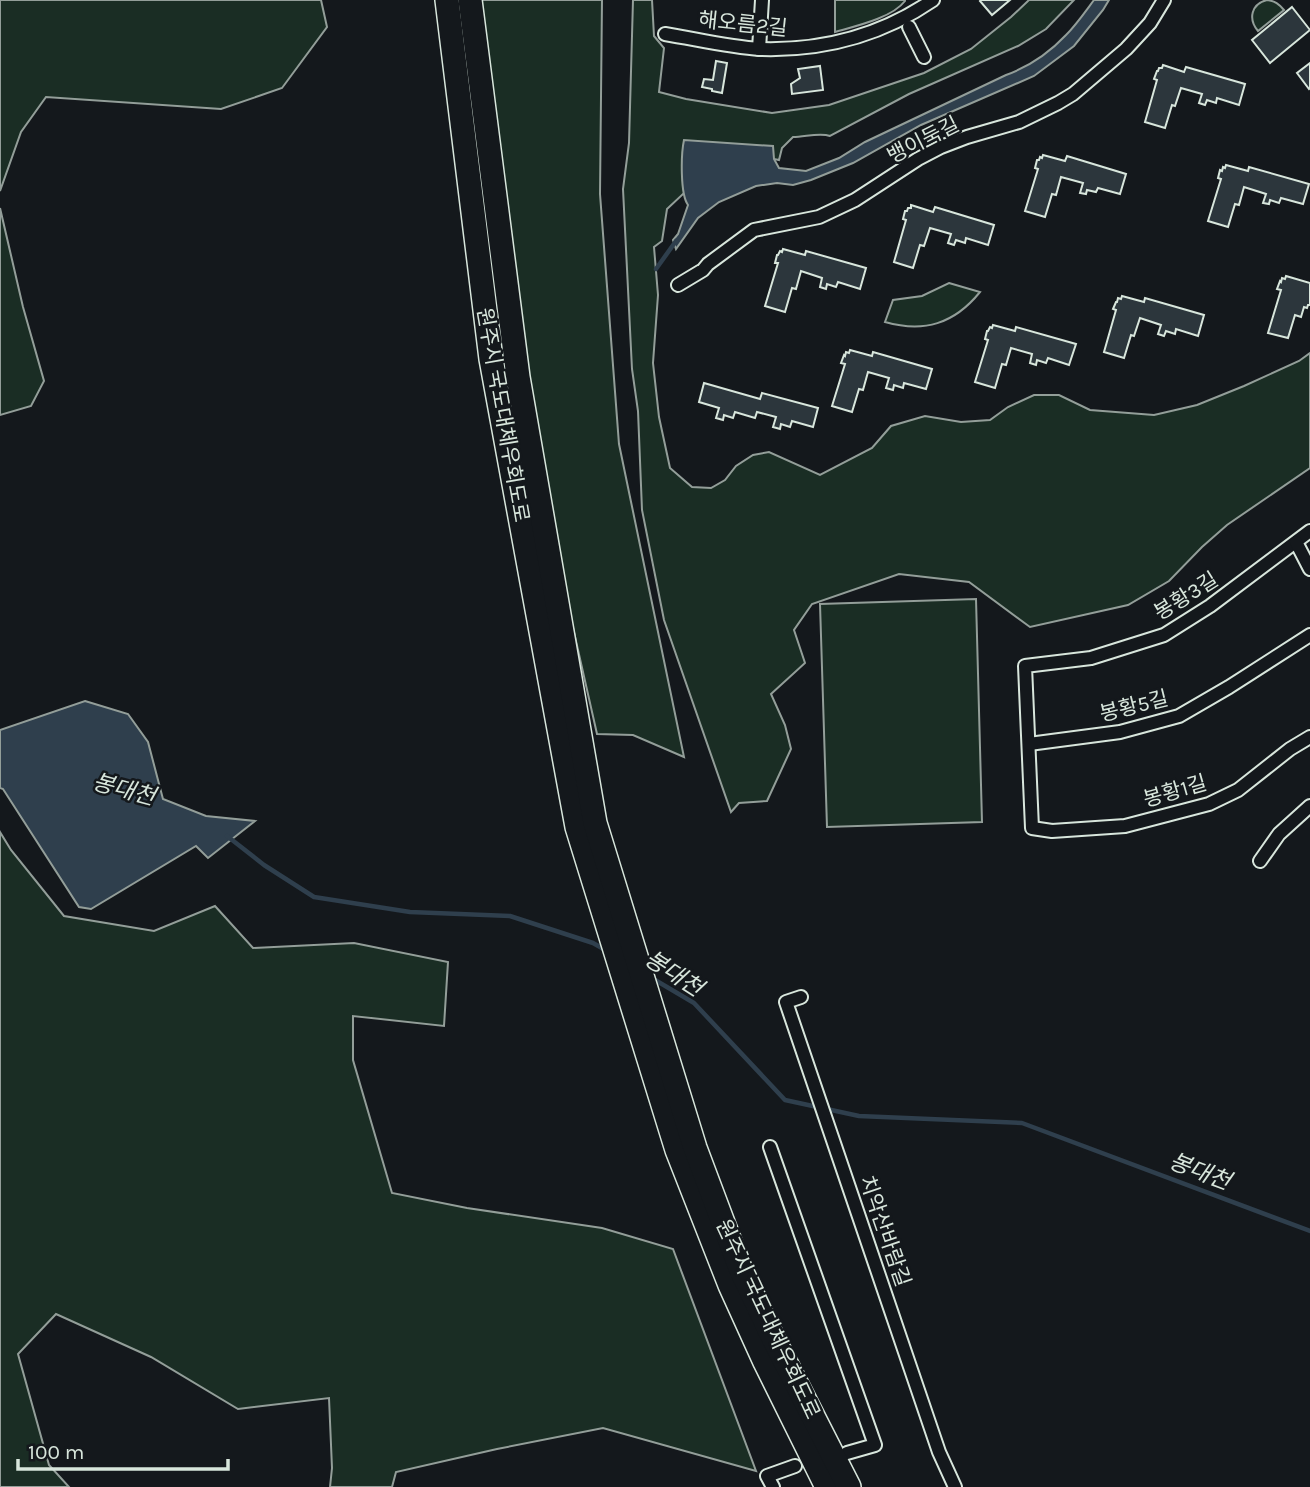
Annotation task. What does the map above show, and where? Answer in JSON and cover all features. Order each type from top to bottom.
[{"type":"highway","name":"원주시 국도대체우회도로","points":[[447,0],[491,359],[586,825]]},
{"type":"highway","name":"원주시 국도대체우회도로","points":[[470,0],[518,377],[586,825]]},
{"type":"highway","points":[[586,825],[686,1149]]},
{"type":"highway","name":"원주시 국도대체우회도로","points":[[686,1149],[730,1286],[827,1487]]},
{"type":"highway","name":"원주시 국도대체우회도로","points":[[686,1149],[773,1338],[849,1487]]},
{"type":"street","points":[[759,48],[762,0]]},
{"type":"street","name":"해오름2길","points":[[665,34],[759,48],[806,48],[843,42],[892,24],[918,5],[933,0]]},
{"type":"street","name":"뱅이둑길","points":[[678,285],[703,270],[754,230],[820,217],[855,200],[941,147],[1019,122],[1058,103],[1073,94],[1126,49],[1150,23],[1164,0]]},
{"type":"street","points":[[909,27],[925,57]]},
{"type":"street","name":"봉황3길","points":[[1029,744],[1025,666],[1091,658],[1164,635],[1210,606],[1310,531]]},
{"type":"street","points":[[1296,541],[1310,569]]},
{"type":"street","name":"봉황5길","points":[[1029,744],[1120,732],[1179,716],[1310,635]]},
{"type":"street","name":"봉황1길","points":[[1029,744],[1032,828],[1052,831],[1125,825],[1209,804],[1238,790],[1290,749],[1310,737]]},
{"type":"street","points":[[1260,861],[1279,834],[1310,806]]},
{"type":"street","name":"치악산바람길","points":[[801,997],[786,1002],[939,1452],[955,1487]]},
{"type":"street","points":[[771,1147],[875,1445],[847,1453]]},
{"type":"street","points":[[773,1487],[767,1476],[794,1466]]},
{"type":"green space","points":[[0,0],[321,0],[327,27],[282,88],[221,109],[46,97],[21,132],[0,191]]},
{"type":"green space","points":[[478,0],[602,0],[600,194],[619,444],[684,757],[633,735],[597,734],[545,504]]},
{"type":"green space","points":[[633,0],[652,0],[654,36],[664,48],[659,92],[772,113],[829,105],[924,73],[971,49],[1029,0],[1074,0],[1046,29],[1018,46],[909,94],[830,136],[793,137],[782,148],[779,160],[774,159],[684,193],[667,209],[662,241],[654,247],[658,295],[653,363],[659,417],[670,468],[692,487],[711,488],[725,480],[736,466],[753,455],[769,452],[820,475],[872,448],[891,426],[925,416],[961,422],[990,420],[1008,407],[1034,395],[1059,395],[1090,410],[1154,415],[1197,405],[1299,361],[1310,353],[1310,468],[1227,525],[1169,581],[1128,605],[1030,627],[969,582],[899,574],[812,604],[794,630],[805,663],[771,694],[785,725],[791,749],[767,801],[739,803],[731,812],[664,620],[642,510],[623,189],[629,143]]},
{"type":"green space","points":[[835,0],[905,1],[883,17],[835,32]]},
{"type":"green space","points":[[1267,0],[1277,3],[1284,10],[1258,31],[1252,17],[1254,8]]},
{"type":"green space","points":[[0,208],[23,307],[44,381],[31,406],[0,415]]},
{"type":"green space","points":[[949,283],[980,292],[960,312],[937,323],[913,326],[885,322],[893,300],[922,296]]},
{"type":"green space","points":[[976,599],[982,822],[827,827],[820,604]]},
{"type":"green space","points":[[0,832],[11,850],[64,916],[154,931],[215,906],[253,948],[354,943],[448,962],[444,1026],[353,1016],[353,1060],[392,1193],[467,1208],[602,1228],[673,1249],[756,1471],[603,1428],[396,1472],[392,1487],[330,1487],[332,1468],[329,1398],[238,1409],[151,1357],[56,1314],[18,1354],[49,1465],[69,1487],[0,1487]]},
{"type":"water","points":[[1094,0],[1109,0],[1074,46],[1034,76],[921,125],[853,163],[811,180],[793,185],[777,183],[756,186],[719,202],[698,218],[676,249],[673,240],[678,234],[688,205],[682,183],[684,140],[773,146],[774,159],[779,168],[806,171],[839,158],[865,142],[1030,63],[1060,41]]},
{"type":"water","points":[[85,701],[128,714],[148,742],[163,799],[206,816],[255,821],[208,858],[196,846],[91,909],[79,907],[0,788],[0,730]]},
{"type":"building","points":[[981,0],[1010,0],[992,15]]},
{"type":"building","points":[[1292,7],[1310,30],[1270,63],[1252,40]]},
{"type":"building","points":[[716,61],[727,63],[722,93],[702,87],[704,79],[713,80]]},
{"type":"building","points":[[1310,63],[1310,88],[1309,89],[1297,73]]},
{"type":"building","points":[[1163,65],[1184,72],[1186,67],[1245,84],[1239,105],[1217,98],[1216,103],[1207,100],[1205,105],[1199,103],[1202,94],[1181,88],[1165,128],[1145,122],[1157,80],[1154,79]]},
{"type":"building","points":[[820,66],[823,90],[792,94],[791,84],[800,78],[798,69]]},
{"type":"building","points":[[1043,155],[1065,161],[1067,156],[1126,174],[1120,194],[1098,188],[1096,192],[1087,190],[1086,194],[1080,193],[1083,183],[1061,177],[1045,217],[1025,211],[1038,169],[1035,168],[1037,160]]},
{"type":"building","points":[[1226,165],[1248,171],[1249,167],[1309,184],[1303,204],[1281,198],[1279,203],[1270,200],[1269,204],[1263,203],[1266,194],[1244,187],[1228,227],[1208,221],[1221,179],[1218,178],[1220,170]]},
{"type":"building","points":[[911,205],[933,212],[935,207],[994,225],[988,245],[966,238],[965,243],[956,240],[954,245],[948,243],[951,234],[930,228],[924,246],[920,245],[913,268],[894,262],[906,220],[903,219],[905,211],[911,208]]},
{"type":"building","points":[[783,249],[805,255],[806,251],[866,268],[860,289],[838,282],[836,287],[827,284],[826,289],[820,287],[822,278],[801,271],[796,289],[792,288],[785,312],[765,306],[778,263],[775,263],[777,255]]},
{"type":"building","points":[[1286,276],[1310,283],[1310,305],[1304,307],[1301,317],[1295,315],[1288,338],[1268,333],[1281,290],[1277,289],[1282,278],[1285,279]]},
{"type":"building","points":[[1122,296],[1144,302],[1145,298],[1204,315],[1198,336],[1176,329],[1175,334],[1166,331],[1164,336],[1158,334],[1161,325],[1140,318],[1124,358],[1104,352],[1116,310],[1113,309],[1118,298],[1121,299]]},
{"type":"building","points":[[993,325],[1015,331],[1016,327],[1076,344],[1069,365],[1048,358],[1046,363],[1037,360],[1036,365],[1030,363],[1032,354],[1011,348],[1006,365],[1002,364],[995,388],[975,382],[988,340],[985,339],[987,331]]},
{"type":"building","points":[[850,350],[872,356],[873,352],[932,369],[926,389],[904,383],[903,388],[894,385],[893,390],[886,388],[889,378],[868,372],[852,412],[832,406],[845,364],[841,363],[846,352],[849,353]]},
{"type":"building","points":[[704,383],[760,399],[762,393],[818,408],[813,427],[792,421],[790,427],[781,424],[780,429],[773,427],[776,417],[757,412],[755,418],[735,412],[733,418],[724,415],[723,420],[716,418],[719,408],[699,402]]},
{"type":"waterway","points":[[656,269],[676,241]]},
{"type":"waterway","name":"봉대천","points":[[227,836],[264,865],[314,897],[410,912],[510,916],[593,943],[607,951]]},
{"type":"waterway","name":"봉대천","points":[[650,977],[694,1003],[785,1100],[859,1116],[1022,1123],[1310,1231]]}]
